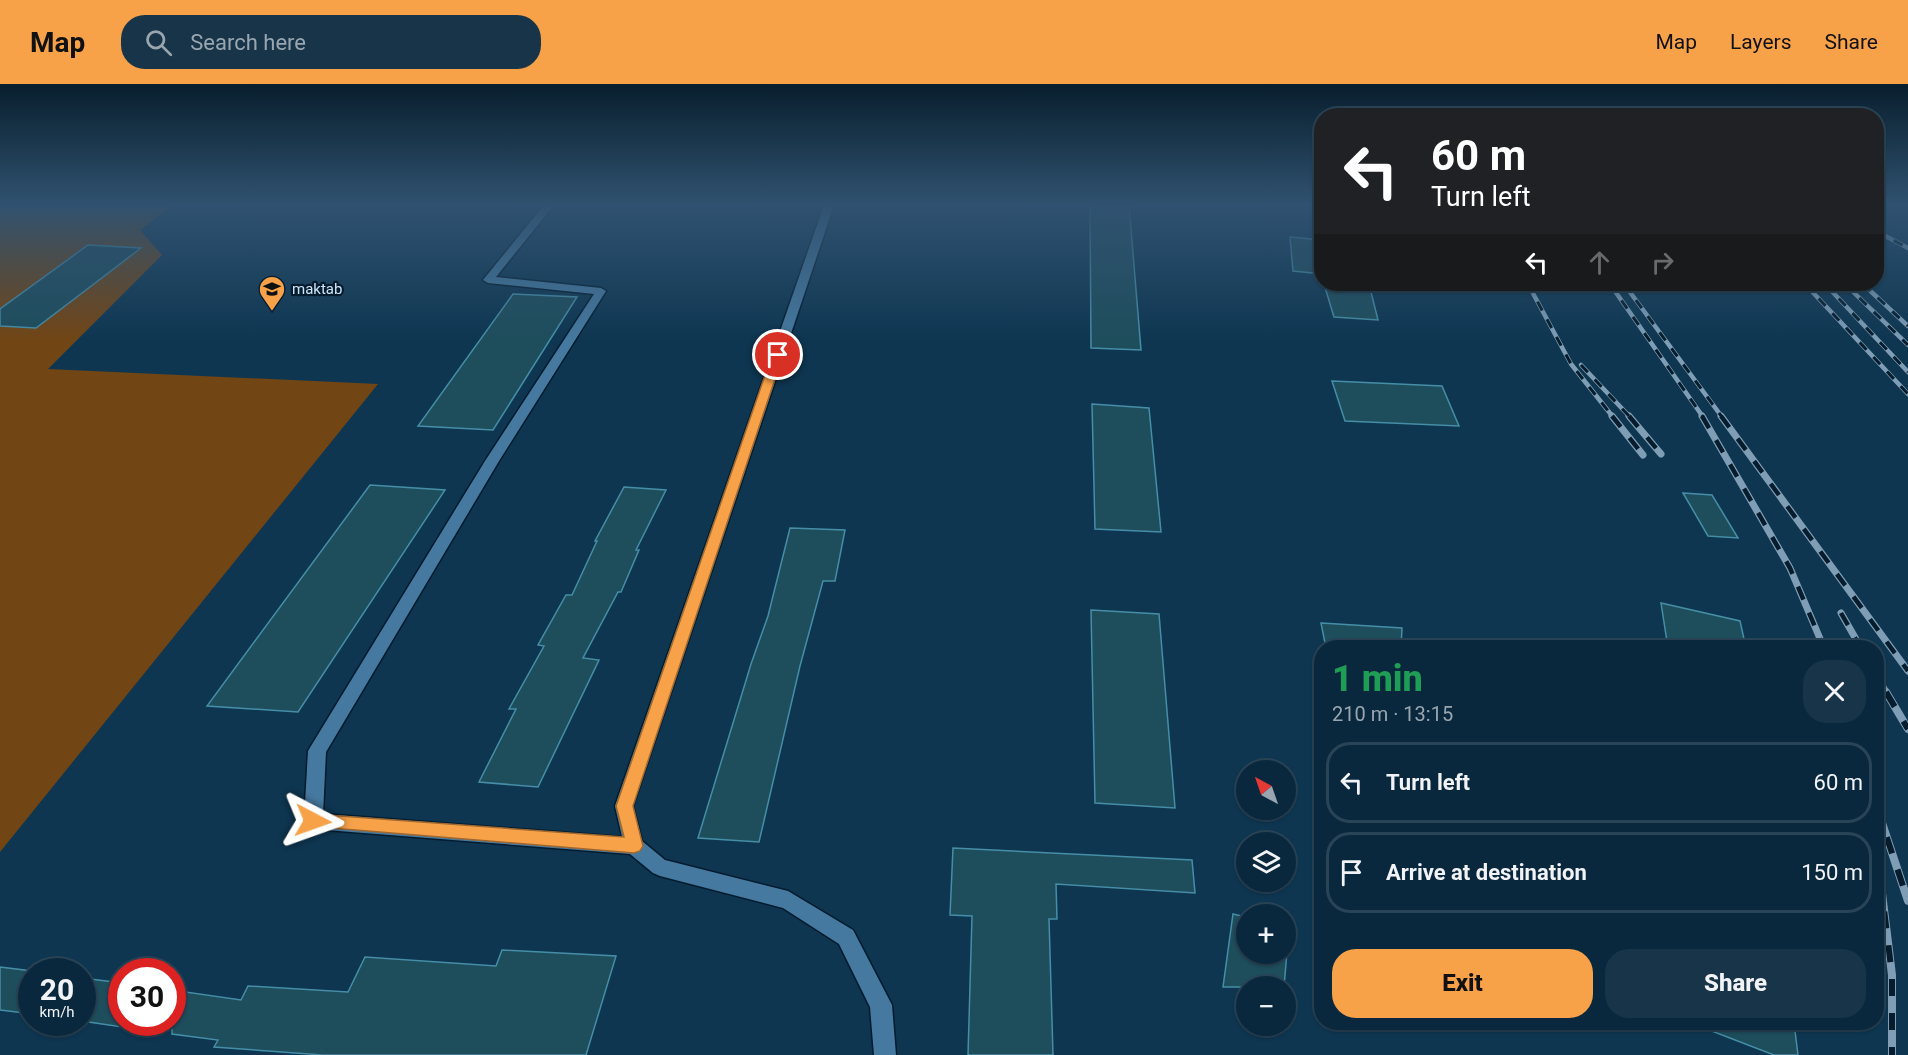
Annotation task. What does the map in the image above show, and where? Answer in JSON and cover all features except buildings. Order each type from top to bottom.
[{"type":"street","points":[[512,250],[488,280],[601,291],[486,471],[317,751],[313,821],[634,846],[660,867],[788,900],[846,937],[881,1005],[885,1055]]},
{"type":"street","points":[[634,846],[624,806],[813,250]]},
{"type":"shaded area","points":[[0,250],[158,250],[162,255],[48,369],[378,384],[0,852]]},
{"type":"railway","points":[[1532,291],[1571,364],[1613,417]]},
{"type":"railway","points":[[1615,291],[1703,417]]},
{"type":"railway","points":[[1629,291],[1722,417]]},
{"type":"railway","points":[[1812,291],[1908,394]]},
{"type":"railway","points":[[1832,291],[1908,372]]},
{"type":"railway","points":[[1852,291],[1908,345]]},
{"type":"railway","points":[[1870,291],[1908,326]]},
{"type":"railway","points":[[1581,365],[1630,417]]},
{"type":"railway","points":[[1612,416],[1643,455]]},
{"type":"railway","points":[[1629,416],[1661,454]]},
{"type":"railway","points":[[1702,416],[1790,568],[1821,640]]},
{"type":"railway","points":[[1721,416],[1908,671]]},
{"type":"railway","points":[[1841,613],[1856,640]]},
{"type":"railway","points":[[1884,689],[1887,694]]},
{"type":"railway","points":[[1886,692],[1908,729]]},
{"type":"railway","points":[[1884,829],[1908,901]]},
{"type":"railway","points":[[1884,910],[1892,975],[1892,1055]]},
{"type":"place","name":"maktab","points":[[272,312]]},
{"type":"route","points":[[313,821],[634,846],[624,806],[778,355]]}]
